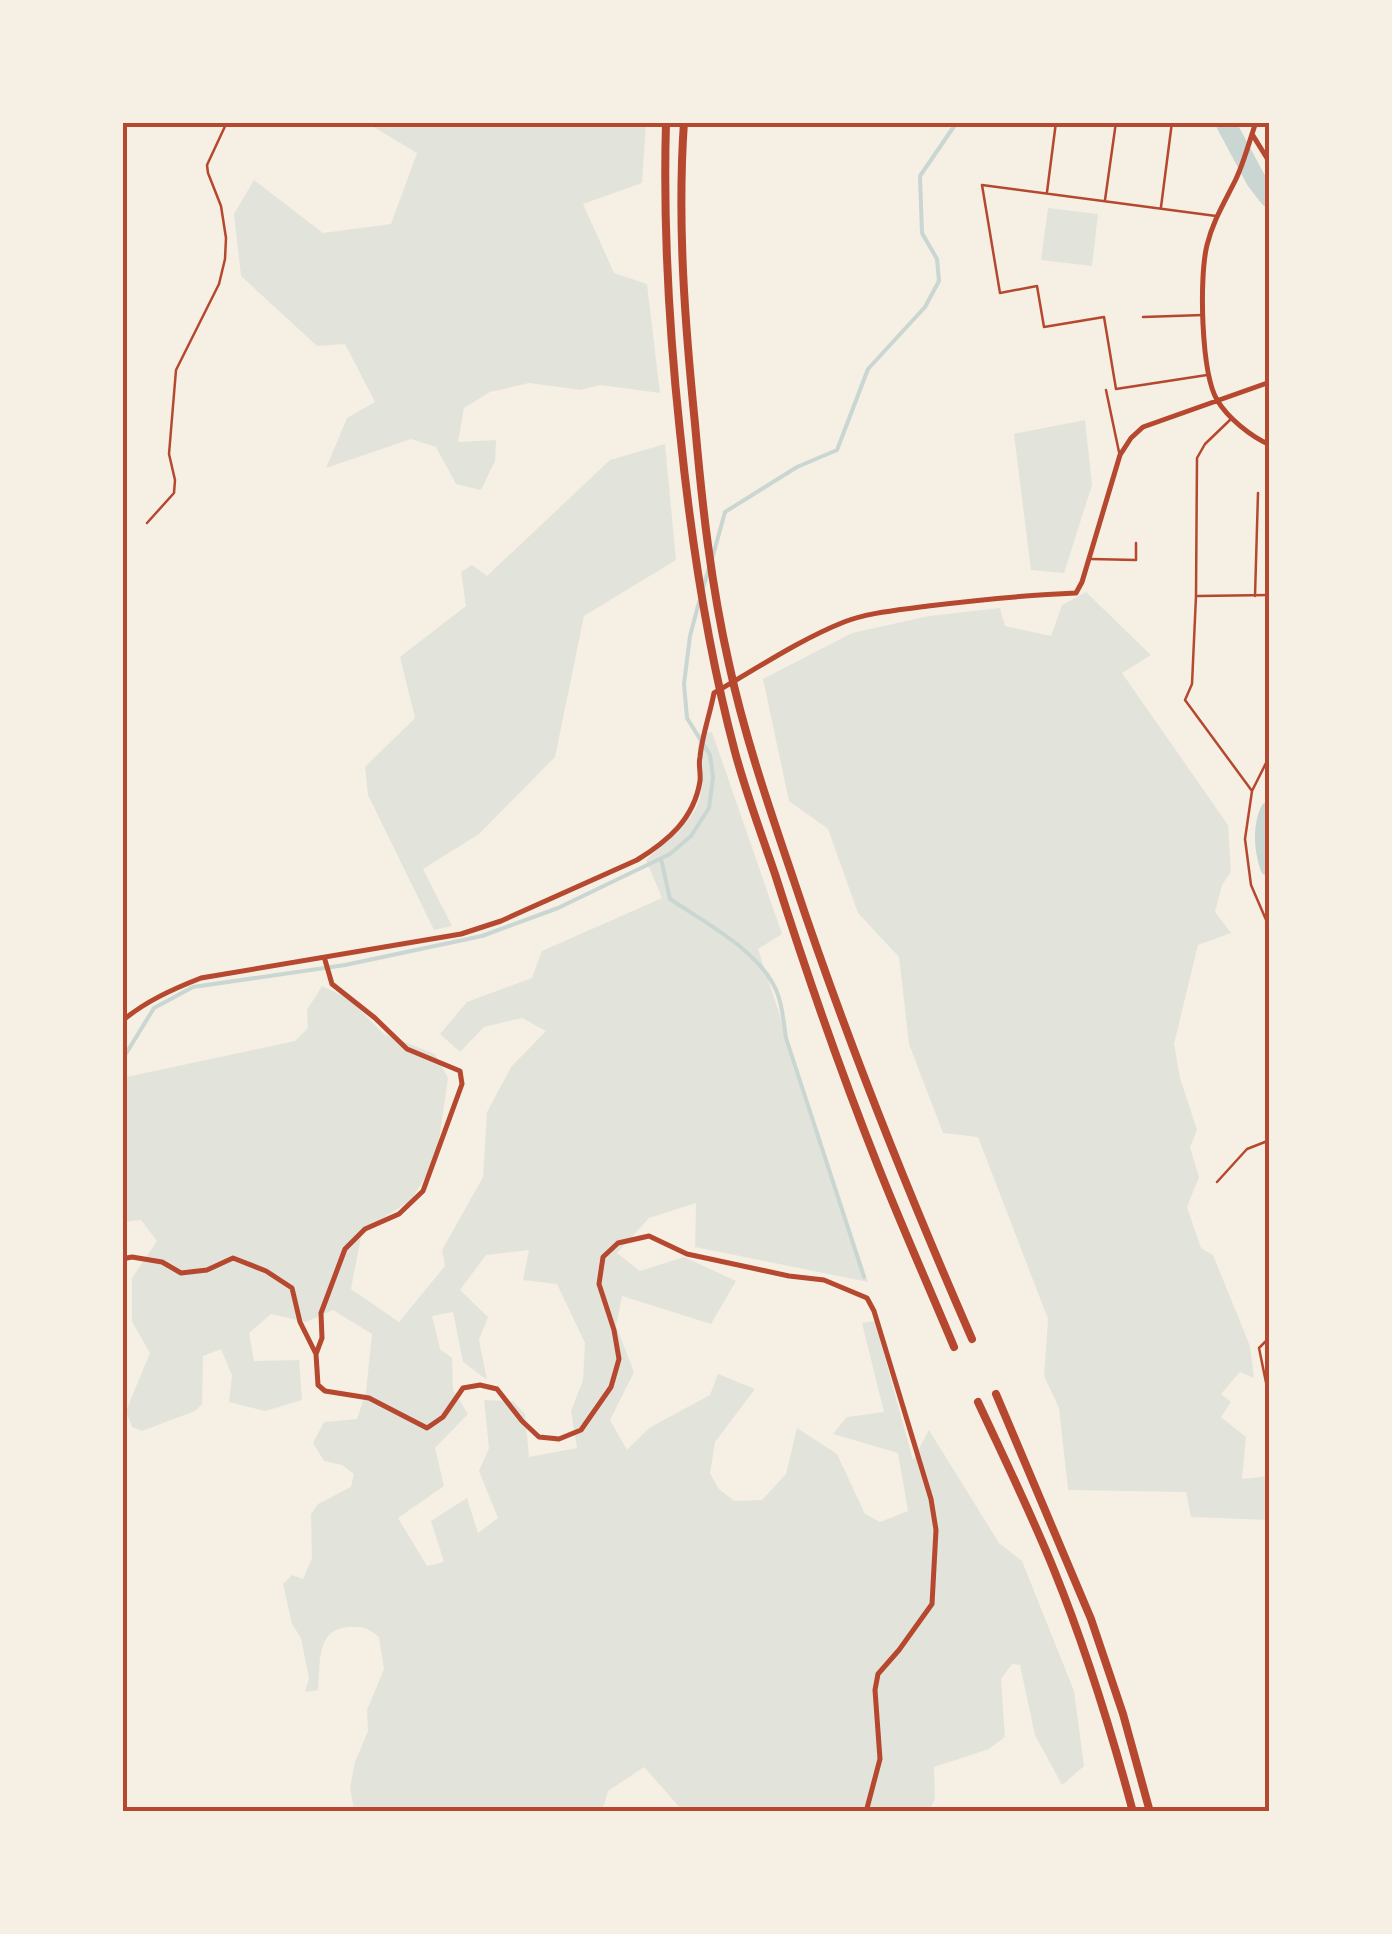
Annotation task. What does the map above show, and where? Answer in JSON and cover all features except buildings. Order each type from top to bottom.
[{"type":"highway","points":[[666,122],[666,266],[674,373],[684,480],[710,645],[736,754],[806,972],[878,1168],[954,1348]]},
{"type":"highway","points":[[684,122],[682,251],[688,356],[700,478],[729,664],[812,934],[906,1189],[972,1339]]},
{"type":"highway","points":[[996,1394],[1110,1671],[1150,1812]]},
{"type":"highway","points":[[978,1402],[1036,1527],[1094,1677],[1133,1812]]},
{"type":"street","points":[[1256,122],[1216,216],[1202,274],[1205,355],[1217,399],[1242,428],[1267,444]]},
{"type":"street","points":[[1252,134],[1270,163]]},
{"type":"street","points":[[122,1020],[165,993],[202,978],[461,934],[501,921],[637,860],[678,828],[696,800],[701,774],[699,760],[714,693],[844,622],[1009,596],[1076,593],[1120,455],[1130,438],[1143,427],[1270,382]]},
{"type":"street","points":[[316,1354],[322,1338],[321,1313],[345,1248],[365,1229],[398,1214],[424,1191],[462,1084],[460,1071],[407,1049],[332,984],[325,959]]},
{"type":"street","points":[[122,1258],[162,1262],[181,1273],[207,1270],[233,1258],[266,1271],[292,1288],[300,1322],[316,1354],[318,1384],[325,1392],[370,1398],[427,1428],[443,1416],[464,1388],[480,1384],[497,1389],[522,1421],[540,1436],[559,1439],[581,1430],[611,1387],[619,1360],[599,1284],[603,1256],[618,1244],[649,1236],[687,1254],[824,1280],[867,1298],[932,1498],[936,1556],[932,1604],[878,1674],[875,1690],[880,1758],[866,1812]]},
{"type":"lane","points":[[147,523],[174,493],[169,454],[176,370],[219,284],[225,260],[221,206],[207,165],[227,122]]},
{"type":"lane","points":[[1046,194],[1056,122]]},
{"type":"lane","points":[[1104,201],[1116,122]]},
{"type":"lane","points":[[1161,209],[1172,122]]},
{"type":"lane","points":[[1209,375],[1116,389],[1104,317],[1044,327],[1037,286],[1000,293],[982,185],[1216,216]]},
{"type":"lane","points":[[1143,317],[1204,315]]},
{"type":"lane","points":[[1106,390],[1120,455]]},
{"type":"lane","points":[[1233,418],[1205,444],[1197,458],[1192,684],[1185,700],[1252,791]]},
{"type":"lane","points":[[1255,596],[1258,493]]},
{"type":"lane","points":[[1089,558],[1136,560],[1136,543]]},
{"type":"lane","points":[[1196,596],[1270,595]]},
{"type":"lane","points":[[1270,755],[1252,791],[1245,840],[1251,885],[1270,929]]},
{"type":"lane","points":[[1217,1182],[1247,1149],[1270,1140]]},
{"type":"lane","points":[[1270,1337],[1259,1348],[1270,1402]]},
{"type":"shaded area","points":[[367,123],[646,123],[642,183],[583,204],[614,273],[647,284],[660,393],[600,385],[581,390],[529,383],[490,392],[464,408],[458,442],[496,440],[495,461],[481,490],[456,484],[436,447],[411,439],[326,468],[347,418],[375,402],[345,344],[317,346],[241,276],[234,214],[254,180],[323,233],[391,224],[417,153]]},
{"type":"shaded area","points":[[1048,208],[1098,214],[1092,266],[1041,260]]},
{"type":"shaded area","points":[[1085,420],[1092,485],[1064,573],[1031,570],[1014,434]]},
{"type":"shaded area","points":[[665,444],[676,560],[584,616],[555,757],[479,834],[423,869],[452,926],[434,930],[368,795],[365,767],[415,718],[400,657],[466,606],[461,572],[472,565],[487,576],[610,460]]},
{"type":"shaded area","points":[[1086,592],[1151,655],[1122,673],[1228,825],[1231,872],[1222,885],[1215,912],[1231,933],[1198,945],[1174,1044],[1197,1130],[1190,1147],[1199,1177],[1187,1207],[1201,1248],[1213,1255],[1250,1346],[1254,1378],[1240,1372],[1221,1394],[1231,1402],[1221,1417],[1246,1437],[1242,1479],[1269,1476],[1269,1520],[1191,1517],[1186,1492],[1068,1490],[1059,1408],[1044,1376],[1048,1319],[978,1137],[943,1133],[909,1044],[899,957],[858,913],[828,829],[789,801],[763,679],[852,633],[929,616],[1000,608],[1005,626],[1051,636],[1062,605]]},
{"type":"shaded area","points":[[712,732],[782,934],[758,949],[868,1282],[695,1247],[696,1203],[649,1218],[617,1253],[640,1271],[684,1257],[736,1281],[711,1324],[622,1296],[616,1326],[634,1372],[610,1420],[627,1450],[649,1428],[710,1395],[718,1374],[755,1389],[715,1442],[710,1473],[718,1488],[734,1501],[762,1500],[786,1474],[797,1428],[837,1454],[865,1514],[880,1522],[908,1511],[898,1453],[833,1434],[847,1417],[884,1412],[862,1323],[875,1321],[913,1460],[929,1430],[999,1543],[1022,1561],[1074,1691],[1084,1766],[1062,1785],[1035,1735],[1020,1665],[1012,1664],[1001,1679],[1005,1737],[989,1749],[934,1767],[935,1798],[930,1811],[683,1811],[644,1767],[608,1791],[602,1811],[354,1811],[350,1787],[355,1762],[368,1731],[367,1710],[384,1669],[379,1637],[359,1627],[331,1634],[322,1649],[318,1690],[305,1692],[309,1678],[301,1638],[292,1624],[283,1584],[292,1575],[303,1579],[312,1558],[311,1514],[318,1504],[351,1487],[354,1474],[342,1465],[324,1461],[313,1443],[324,1422],[357,1419],[366,1392],[372,1334],[333,1310],[306,1322],[271,1314],[249,1333],[254,1361],[299,1360],[302,1400],[265,1411],[229,1402],[232,1375],[221,1349],[203,1356],[202,1404],[195,1411],[142,1431],[132,1427],[126,1411],[150,1353],[132,1322],[132,1278],[157,1241],[141,1220],[123,1222],[122,1078],[295,1041],[308,1028],[307,1010],[322,986],[348,998],[384,1034],[435,1054],[448,1078],[436,1160],[411,1200],[362,1232],[351,1289],[399,1322],[445,1266],[442,1250],[483,1177],[487,1112],[511,1067],[546,1031],[522,1018],[484,1027],[460,1052],[440,1034],[467,1002],[532,978],[542,951],[662,898],[646,860],[680,829],[699,801],[700,734]],"holes":[[[529,1250],[523,1280],[557,1284],[585,1343],[583,1380],[571,1411],[577,1448],[529,1457],[525,1414],[513,1401],[484,1400],[489,1448],[479,1471],[498,1518],[478,1533],[467,1498],[431,1521],[444,1562],[427,1566],[398,1518],[444,1486],[435,1448],[468,1414],[453,1390],[452,1358],[440,1349],[432,1316],[453,1312],[463,1362],[487,1380],[479,1340],[488,1317],[460,1290],[486,1255]]]},
{"type":"waterway","points":[[712,559],[725,512],[797,467],[837,450],[868,369],[925,307],[939,281],[937,259],[922,233],[920,176],[957,122]]},
{"type":"waterway","points":[[1225,122],[1270,198]]},
{"type":"waterway","points":[[703,588],[709,568]]},
{"type":"waterway","points":[[122,1060],[154,1008],[193,987],[345,965],[482,936],[558,908],[670,854],[691,836],[709,808],[713,777],[710,755],[687,718],[684,684],[699,602]]},
{"type":"waterway","points":[[1270,811],[1265,839],[1270,867]]},
{"type":"waterway","points":[[661,859],[670,899],[734,941],[772,982],[786,1038],[864,1277]]}]
